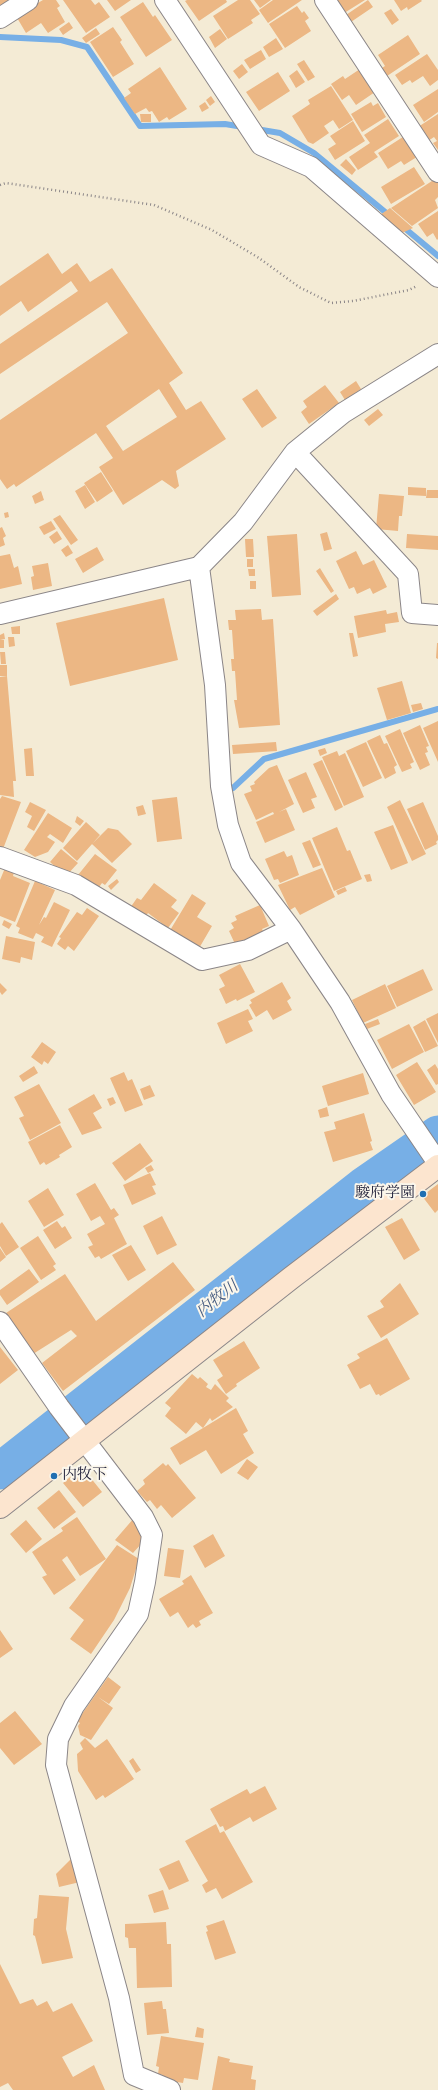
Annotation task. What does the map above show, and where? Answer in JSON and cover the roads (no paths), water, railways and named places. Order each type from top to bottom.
[{"type":"street","points":[[0,18],[28,0]]},
{"type":"street","points":[[165,0],[260,145],[311,167],[437,276]]},
{"type":"street","points":[[325,0],[438,172]]},
{"type":"street","points":[[0,614],[199,567],[243,522],[295,452],[343,413],[438,354]]},
{"type":"street","points":[[295,452],[408,574],[412,613],[438,615]]},
{"type":"street","points":[[0,1508],[81,1436],[291,1278],[436,1161],[412,1128],[391,1094],[340,1002],[291,929],[241,863],[228,825],[221,786],[215,684],[199,567]]},
{"type":"street","points":[[0,857],[76,885],[202,960],[248,950],[291,929]]},
{"type":"street","points":[[0,1322],[59,1408],[143,1517],[152,1535],[145,1582],[138,1614],[74,1706],[58,1738],[56,1765],[119,1998],[134,2075],[170,2090]]},
{"type":"waterway","points":[[0,37],[61,40],[87,47],[140,126],[225,124],[243,127]]},
{"type":"waterway","points":[[256,129],[280,133],[314,153],[390,216]]},
{"type":"waterway","points":[[402,226],[438,256]]},
{"type":"waterway","points":[[233,788],[264,759],[438,709]]},
{"type":"waterway","name":"内牧川","points":[[0,1471],[363,1186],[438,1134]]},
{"type":"place","name":"駿府学園","points":[[423,1194]]},
{"type":"place","name":"内牧下","points":[[54,1476]]}]
